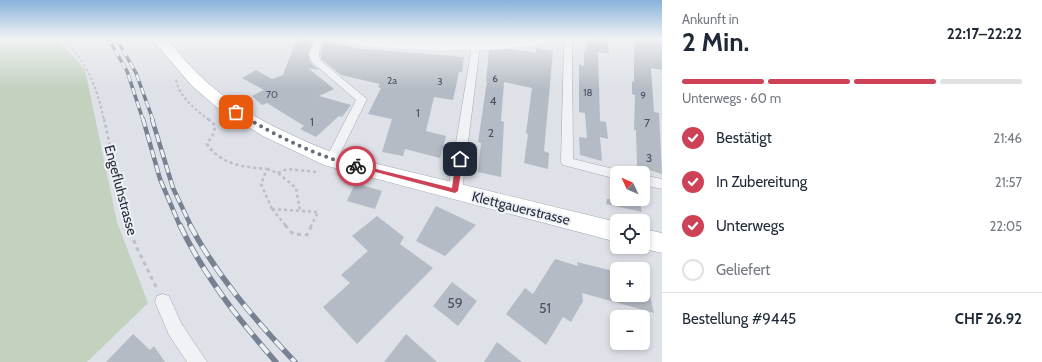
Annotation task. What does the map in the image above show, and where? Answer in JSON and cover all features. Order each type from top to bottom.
[{"type":"main road","name":"Klettgauerstrasse","points":[[172,55],[187,72],[214,96],[236,112],[326,164],[455,191],[610,230]]},
{"type":"main road","points":[[650,240],[662,243]]},
{"type":"street","points":[[314,55],[316,61],[362,99],[326,164]]},
{"type":"street","points":[[455,191],[475,55]]},
{"type":"street","points":[[568,55],[567,162],[610,172]]},
{"type":"street","points":[[650,181],[662,184]]},
{"type":"street","points":[[163,302],[175,328],[198,362]]},
{"type":"path","name":"Engefluhstrasse","points":[[78,55],[94,84],[101,106],[117,181],[130,231],[163,302]]},
{"type":"path","points":[[187,72],[176,75],[177,89],[198,111],[215,125],[214,133],[207,144],[212,154],[223,161],[243,167],[267,169],[278,173],[296,188],[300,210]]},
{"type":"path","points":[[278,173],[287,169],[316,172],[326,164]]},
{"type":"path","points":[[267,169],[262,184],[272,209],[293,234],[307,235],[318,212],[272,209]]},
{"type":"green space","points":[[0,55],[72,55],[85,70],[117,222],[148,303],[87,362],[0,362]]},
{"type":"building","points":[[291,55],[308,55],[310,62],[319,70],[308,68],[334,89],[319,96],[351,105],[342,117],[339,116],[316,137],[300,129],[304,126],[267,103],[262,105],[252,96],[264,90],[242,78],[256,70],[272,79],[283,75]]},
{"type":"building","points":[[321,55],[438,55],[464,57],[462,72],[459,72],[453,100],[434,97],[426,131],[446,136],[440,158],[405,149],[403,156],[382,152],[392,119],[368,114],[381,88],[378,87],[380,84],[341,75],[321,59]]},
{"type":"building","points":[[489,55],[553,55],[544,151],[549,153],[548,169],[524,163],[532,88],[504,82],[501,121],[504,122],[501,177],[478,172],[481,143],[478,142]]},
{"type":"building","points":[[584,55],[598,55],[600,121],[606,122],[608,139],[600,137],[602,161],[580,155],[579,137],[587,138],[585,113],[579,112],[579,64],[584,66]]},
{"type":"building","points":[[634,55],[662,55],[662,70],[651,68],[654,112],[659,113],[662,174],[650,170],[650,166],[637,166],[636,130],[634,130],[635,95],[632,94],[632,81],[634,82]]},
{"type":"building","points":[[355,183],[382,191],[375,209],[347,201]]},
{"type":"building","points":[[607,199],[610,199],[610,205],[606,204]]},
{"type":"building","points":[[436,206],[476,225],[445,256],[416,241]]},
{"type":"building","points":[[615,206],[641,206],[642,212]]},
{"type":"building","points":[[377,216],[404,237],[400,244],[433,268],[357,344],[323,307],[350,283],[341,275],[368,251],[352,236]]},
{"type":"building","points":[[555,259],[578,266],[577,262],[610,270],[610,301],[582,293],[583,301],[571,322],[563,317],[546,345],[506,314],[525,288],[533,294]]},
{"type":"building","points":[[452,282],[477,301],[458,326],[433,306]]},
{"type":"building","points":[[650,295],[654,313],[650,312],[650,310],[643,310],[614,302],[650,302]]},
{"type":"building","points":[[133,334],[150,350],[154,346],[165,362],[106,362]]},
{"type":"building","points":[[406,334],[437,362],[384,362]]},
{"type":"building","points":[[497,342],[522,362],[484,362]]},
{"type":"railway","points":[[118,55],[127,71],[143,120]]},
{"type":"railway","points":[[126,55],[136,73],[153,120]]},
{"type":"railway","points":[[143,119],[160,179],[180,226]]},
{"type":"railway","points":[[152,119],[173,188],[191,226]]},
{"type":"railway","points":[[180,225],[189,244],[211,280],[236,314],[276,362]]},
{"type":"railway","points":[[190,225],[212,262],[251,314],[295,362]]},
{"type":"way so far","points":[[236,112],[297,146],[331,160],[356,166]]},
{"type":"route","points":[[356,166],[455,191],[460,159]]}]
